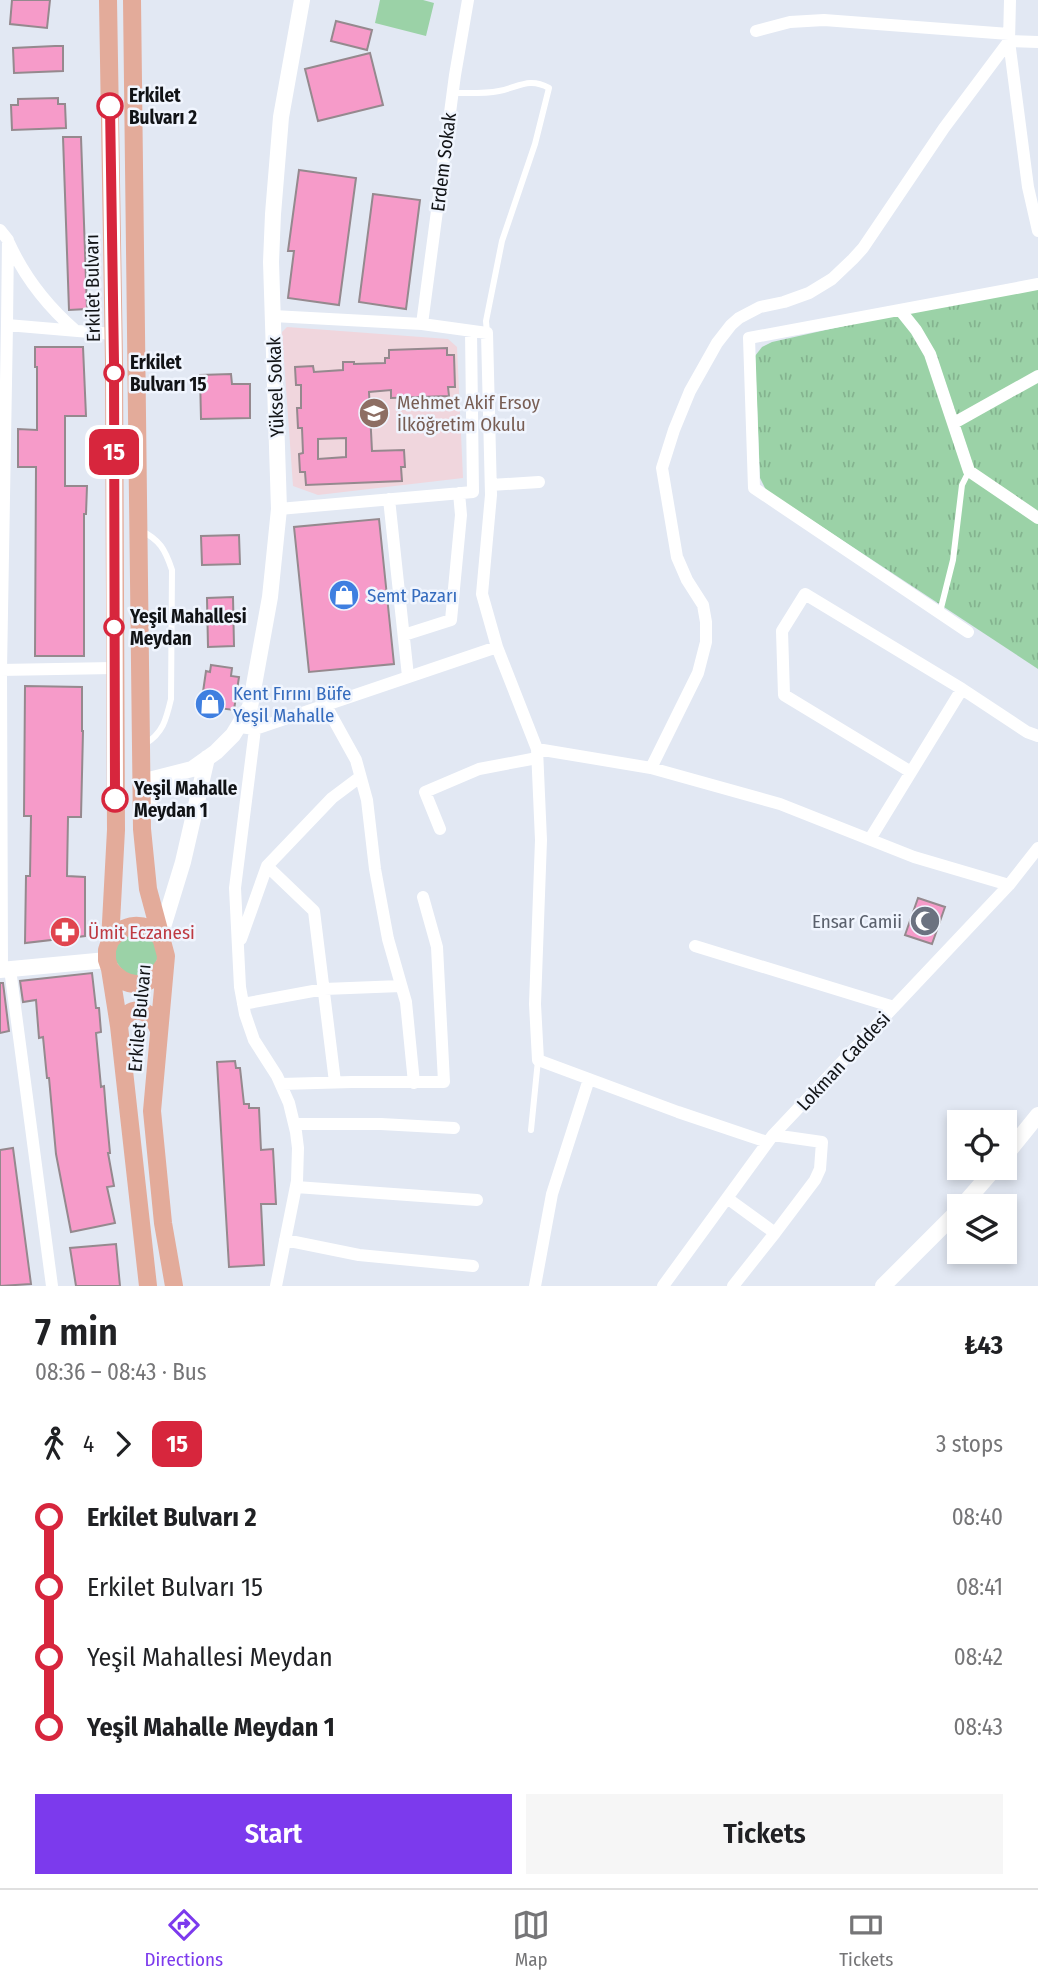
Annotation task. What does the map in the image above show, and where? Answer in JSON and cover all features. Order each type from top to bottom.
[{"type":"main road","name":"Erkilet Bulvarı","points":[[108,0],[116,830],[110,941],[107,950],[119,1026],[148,1286]]},
{"type":"main road","name":"Erkilet Bulvarı","points":[[132,0],[142,829],[148,889],[166,956],[152,1111],[163,1223],[174,1286]]},
{"type":"main road","points":[[110,941],[124,927],[134,925],[153,930],[160,937]]},
{"type":"main road","points":[[108,965],[116,977],[134,984],[152,980],[164,965]]},
{"type":"main road","points":[[119,1026],[128,1012],[143,1011],[153,1018],[159,1030]]},
{"type":"street","name":"Yüksel Sokak","points":[[141,782],[191,769],[247,728],[270,597],[279,509],[271,262],[276,165],[286,85],[302,0]]},
{"type":"street","name":"Erdem Sokak","points":[[422,324],[452,93],[468,0]]},
{"type":"street","points":[[1010,0],[1009,38],[1028,187],[1038,230]]},
{"type":"street","points":[[756,31],[790,22],[824,20],[1038,42]]},
{"type":"street","points":[[651,768],[698,673],[706,642],[706,622],[702,605],[677,557],[662,468],[690,391],[717,343],[731,325],[760,307],[809,293],[832,279],[863,248],[1009,38]]},
{"type":"street","points":[[4,235],[38,294],[76,331]]},
{"type":"street","points":[[4,235],[7,325],[1,670],[1,881],[4,970],[52,1286]]},
{"type":"street","points":[[968,632],[754,488],[749,338],[1038,284]]},
{"type":"street","points":[[900,310],[930,354],[969,471],[1038,518]]},
{"type":"street","points":[[272,316],[422,324],[487,333],[491,485],[482,594],[497,646],[537,754],[541,840],[535,1004],[538,1060],[678,1112],[770,1139],[822,1142],[820,1169],[815,1180],[733,1286]]},
{"type":"street","points":[[7,325],[113,334]]},
{"type":"street","points":[[279,509],[473,492],[471,331]]},
{"type":"street","points":[[954,423],[1038,376]]},
{"type":"street","points":[[491,485],[538,482]]},
{"type":"street","points":[[404,635],[451,620],[461,515],[459,493]]},
{"type":"street","points":[[389,499],[408,676]]},
{"type":"street","points":[[911,772],[784,695],[782,631],[804,594],[962,689],[1027,732],[1038,736]]},
{"type":"street","points":[[275,1286],[296,1187],[298,1148],[289,1103],[281,1084],[254,1040],[243,1004],[235,888],[247,728],[497,646]]},
{"type":"street","points":[[1,670],[114,668]]},
{"type":"street","points":[[870,839],[962,689]]},
{"type":"street","points":[[325,704],[356,760],[367,800],[387,939],[406,1002],[414,1083]]},
{"type":"street","points":[[440,829],[425,792],[479,769],[537,754],[651,768],[780,804],[914,857],[1009,885]]},
{"type":"street","points":[[160,937],[183,862],[207,758]]},
{"type":"street","points":[[142,829],[150,797],[191,769]]},
{"type":"street","points":[[238,946],[267,866],[332,798],[360,777]]},
{"type":"street","name":"Lokman Caddesi","points":[[663,1286],[770,1139],[1009,885],[1038,848]]},
{"type":"street","points":[[267,866],[314,911],[335,1082]]},
{"type":"street","points":[[281,1084],[444,1082],[437,947],[423,897]]},
{"type":"street","points":[[695,946],[894,1007]]},
{"type":"street","points":[[4,970],[108,965]]},
{"type":"street","points":[[243,1004],[324,989],[401,986]]},
{"type":"street","points":[[535,1286],[552,1194],[589,1079]]},
{"type":"street","points":[[1017,1141],[1038,1115]]},
{"type":"street","points":[[295,1124],[454,1128]]},
{"type":"street","points":[[973,1194],[985,1180]]},
{"type":"street","points":[[296,1187],[477,1200]]},
{"type":"street","points":[[727,1198],[775,1233]]},
{"type":"street","points":[[884,1286],[947,1222]]},
{"type":"street","points":[[285,1240],[359,1255],[473,1266]]},
{"type":"lane","points":[[452,93],[498,92],[524,83],[540,84],[549,88],[535,144],[502,241],[486,321],[487,333]]},
{"type":"lane","points":[[939,613],[953,560],[962,485],[969,471]]},
{"type":"lane","points":[[138,529],[155,537],[166,552],[172,570],[171,699],[166,720],[156,737],[141,747]]},
{"type":"lane","points":[[531,1130],[538,1060]]},
{"type":"shaded area","name":"Mehmet Akif Ersoy İlköğretim Okulu","points":[[287,327],[448,339],[457,347],[463,478],[318,495],[293,486],[282,332]]},
{"type":"green space","points":[[380,0],[423,0],[434,3],[426,36],[375,23]]},
{"type":"green space","points":[[1038,289],[1038,669],[766,490],[760,478],[755,356],[762,347],[772,342],[893,315]]},
{"type":"green space","points":[[140,933],[156,946],[158,956],[149,974],[127,976],[114,959],[116,947],[124,938]]},
{"type":"building","points":[[12,0],[50,0],[47,28],[10,24]]},
{"type":"building","points":[[336,21],[372,30],[367,50],[331,41]]},
{"type":"building","points":[[63,46],[63,71],[14,73],[13,48]]},
{"type":"building","points":[[370,53],[383,105],[318,121],[305,69]]},
{"type":"building","points":[[58,98],[58,104],[65,104],[66,128],[12,130],[11,105],[18,105],[18,99]]},
{"type":"building","points":[[63,137],[81,137],[87,309],[69,310]]},
{"type":"building","points":[[299,170],[356,178],[339,305],[288,298],[294,251],[288,251]]},
{"type":"building","points":[[373,194],[420,200],[406,309],[359,302]]},
{"type":"building","points":[[35,347],[83,347],[86,416],[65,416],[65,486],[87,486],[84,514],[84,656],[35,656],[36,467],[18,467],[18,429],[37,430]]},
{"type":"building","points":[[447,348],[447,355],[454,355],[455,387],[448,387],[449,396],[391,398],[391,390],[369,392],[372,451],[404,450],[402,481],[306,485],[305,472],[300,472],[299,454],[303,453],[302,428],[298,428],[297,408],[301,408],[301,385],[296,385],[295,367],[313,366],[314,372],[343,370],[343,362],[385,363],[385,358],[389,358],[389,350]],"holes":[[[346,438],[346,457],[318,459],[318,439]]]},
{"type":"building","points":[[231,374],[232,384],[250,384],[250,418],[201,419],[200,375]]},
{"type":"building","name":"Semt Pazarı","points":[[379,519],[394,664],[309,672],[294,527]]},
{"type":"building","points":[[239,535],[240,564],[202,565],[201,536]]},
{"type":"building","points":[[233,597],[234,646],[208,647],[207,598]]},
{"type":"building","points":[[211,665],[232,668],[231,676],[239,677],[234,710],[201,706],[206,671],[210,672]]},
{"type":"building","points":[[25,686],[82,687],[81,817],[68,817],[67,876],[85,877],[85,936],[25,943],[26,876],[30,876],[31,816],[24,816]]},
{"type":"building","name":"Ensar Camii","points":[[918,898],[945,907],[932,944],[905,935]]},
{"type":"building","points":[[92,973],[96,1008],[99,1008],[101,1032],[96,1033],[101,1087],[104,1086],[108,1153],[114,1186],[107,1187],[115,1223],[71,1232],[56,1154],[49,1078],[43,1037],[39,1038],[36,1000],[23,1002],[20,981]]},
{"type":"building","points":[[0,983],[3,983],[9,1031],[0,1033]]},
{"type":"building","points":[[235,1061],[236,1068],[240,1068],[244,1104],[249,1104],[249,1108],[259,1108],[261,1150],[273,1149],[276,1204],[261,1204],[264,1265],[229,1267],[217,1062]]},
{"type":"building","points":[[13,1148],[31,1284],[0,1286],[0,1150]]},
{"type":"building","points":[[116,1244],[120,1286],[76,1286],[70,1248]]},
{"type":"bus line","name":"15","points":[[110,106],[114,362],[115,799]]},
{"type":"place","name":"Erkilet Bulvarı 2","points":[[110,106]]},
{"type":"place","name":"Erkilet Bulvarı 15","points":[[114,373]]},
{"type":"place","name":"Mehmet Akif Ersoy İlköğretim Okulu","points":[[374,413]]},
{"type":"place","name":"Semt Pazarı","points":[[344,595]]},
{"type":"place","name":"Yeşil Mahallesi Meydan","points":[[114,627]]},
{"type":"place","name":"Kent Fırını Büfe Yeşil Mahalle","points":[[210,704]]},
{"type":"place","name":"Yeşil Mahalle Meydan 1","points":[[115,799]]},
{"type":"place","name":"Ensar Camii","points":[[925,921]]},
{"type":"place","name":"Ümit Eczanesi","points":[[65,932]]}]
